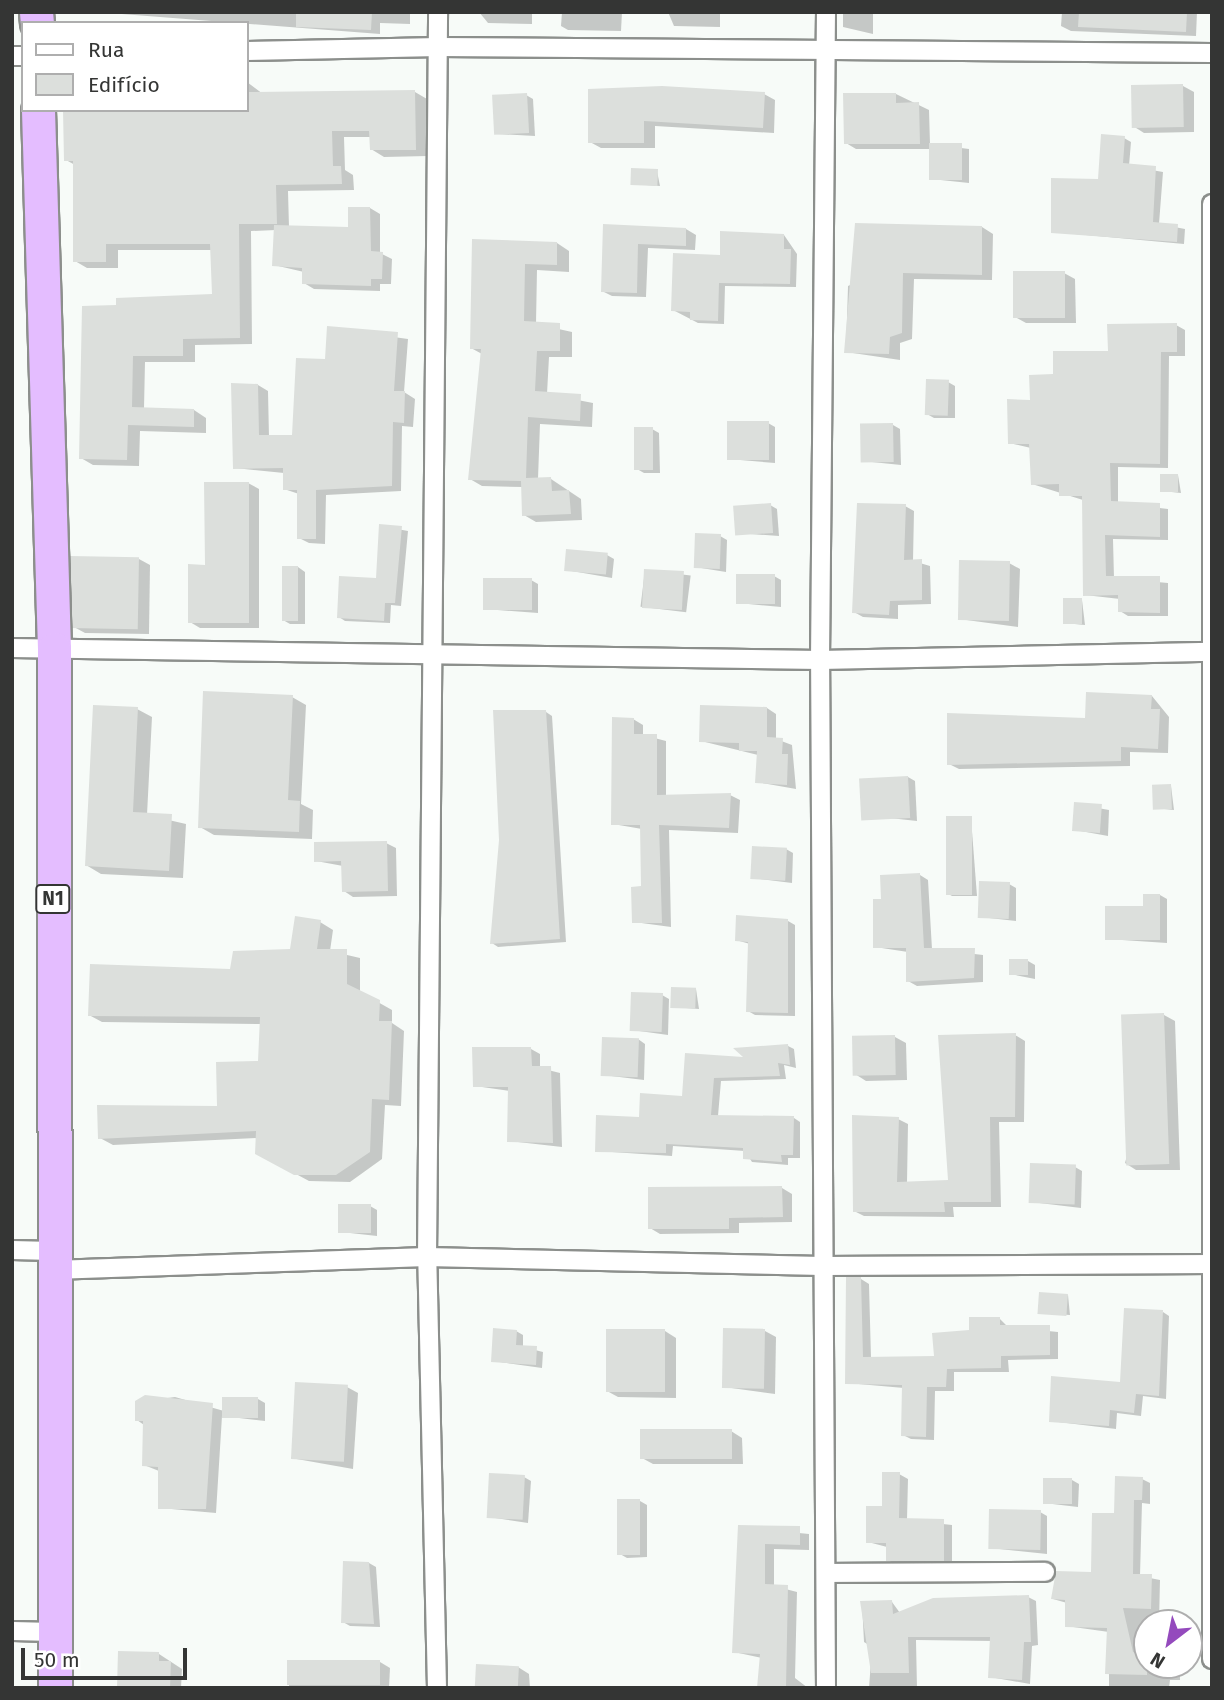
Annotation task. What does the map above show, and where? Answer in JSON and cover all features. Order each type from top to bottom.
[{"type":"highway","name":"N1","points":[[38,112],[54,649],[55,1688]]},
{"type":"street","points":[[437,1688],[427,1257],[438,12]]},
{"type":"street","points":[[825,1688],[828,1573],[822,1266],[820,660],[826,12]]},
{"type":"street","points":[[248,51],[439,47],[826,54],[1212,52]]},
{"type":"street","points":[[1212,204],[1209,652],[1212,1659]]},
{"type":"street","points":[[12,648],[820,660],[1209,652]]},
{"type":"street","points":[[12,1250],[53,1261],[427,1257],[822,1266],[1210,1264]]},
{"type":"street","points":[[828,1573],[1045,1572]]},
{"type":"street","points":[[12,1631],[54,1632]]},
{"type":"building","points":[[296,12],[372,12],[371,30],[296,27]]},
{"type":"building","points":[[1079,12],[1187,12],[1186,32],[1078,27]]},
{"type":"building","points":[[1183,84],[1184,127],[1132,128],[1131,85]]},
{"type":"building","points":[[662,86],[765,92],[763,128],[644,121],[644,143],[588,143],[588,89]]},
{"type":"building","points":[[415,90],[416,150],[370,150],[369,131],[332,131],[333,166],[341,166],[342,184],[276,185],[277,224],[239,224],[240,338],[183,339],[183,356],[133,356],[132,407],[194,409],[194,427],[128,425],[127,460],[79,459],[82,306],[116,305],[116,298],[212,294],[210,244],[106,244],[106,262],[73,262],[73,161],[64,161],[63,112],[248,112],[248,92]]},
{"type":"building","points":[[527,93],[529,133],[494,135],[492,95]]},
{"type":"building","points":[[843,93],[896,93],[896,103],[919,102],[920,144],[844,144]]},
{"type":"building","points":[[1101,134],[1125,136],[1123,163],[1156,166],[1153,222],[1178,224],[1177,242],[1051,233],[1051,178],[1098,179]]},
{"type":"building","points":[[929,143],[962,143],[962,180],[929,180]]},
{"type":"building","points":[[631,168],[658,169],[657,186],[630,185]]},
{"type":"building","points":[[348,207],[370,207],[371,251],[383,252],[382,279],[371,279],[371,286],[302,284],[302,268],[272,266],[274,225],[348,227]]},
{"type":"building","points":[[855,223],[982,226],[982,275],[903,273],[902,333],[890,337],[889,354],[844,353]]},
{"type":"building","points":[[603,224],[686,228],[686,246],[638,244],[637,293],[601,292]]},
{"type":"building","points":[[720,231],[784,234],[784,249],[791,249],[790,284],[719,283],[718,321],[690,320],[690,312],[671,311],[673,253],[720,255]]},
{"type":"building","points":[[472,239],[557,242],[557,265],[525,264],[524,321],[560,323],[560,351],[537,351],[535,391],[581,394],[580,421],[528,417],[526,478],[551,477],[552,491],[569,490],[571,514],[522,516],[521,481],[468,480],[481,349],[470,349]]},
{"type":"building","points":[[1013,271],[1065,271],[1065,318],[1013,318]]},
{"type":"building","points":[[1177,323],[1177,352],[1161,352],[1160,464],[1110,463],[1111,501],[1160,503],[1160,537],[1105,535],[1106,576],[1160,576],[1160,613],[1118,612],[1118,595],[1083,596],[1082,496],[1059,496],[1059,484],[1031,485],[1029,444],[1008,444],[1007,399],[1030,400],[1029,375],[1053,374],[1053,351],[1108,351],[1107,324]]},
{"type":"building","points":[[327,326],[398,332],[394,391],[405,391],[404,423],[393,422],[392,486],[316,490],[316,539],[297,539],[297,490],[283,490],[283,468],[233,469],[231,383],[258,384],[259,435],[292,435],[296,358],[325,359]]},
{"type":"building","points":[[926,379],[949,380],[948,416],[925,415]]},
{"type":"building","points":[[727,421],[769,421],[769,460],[727,460]]},
{"type":"building","points":[[893,423],[894,462],[861,463],[860,424]]},
{"type":"building","points":[[634,427],[653,427],[653,470],[634,470]]},
{"type":"building","points":[[1160,474],[1178,474],[1178,492],[1160,492]]},
{"type":"building","points":[[204,482],[249,482],[249,623],[188,623],[188,564],[205,565]]},
{"type":"building","points":[[771,503],[773,533],[735,536],[733,506]]},
{"type":"building","points":[[857,503],[906,504],[904,560],[922,559],[922,600],[890,601],[889,615],[852,613]]},
{"type":"building","points":[[379,524],[402,526],[395,603],[385,603],[384,621],[337,618],[339,576],[376,578]]},
{"type":"building","points":[[695,533],[721,534],[720,569],[694,568]]},
{"type":"building","points":[[566,549],[608,553],[606,575],[564,571]]},
{"type":"building","points":[[70,556],[139,557],[138,629],[69,628]]},
{"type":"building","points":[[959,560],[1010,561],[1009,621],[958,620]]},
{"type":"building","points":[[282,566],[298,566],[298,621],[282,621]]},
{"type":"building","points":[[644,569],[684,571],[682,610],[642,608]]},
{"type":"building","points":[[736,574],[775,574],[775,604],[736,604]]},
{"type":"building","points":[[483,578],[532,578],[532,610],[483,610]]},
{"type":"building","points":[[1063,598],[1082,598],[1082,624],[1063,624]]},
{"type":"building","points":[[203,691],[293,695],[288,800],[300,801],[299,832],[198,828]]},
{"type":"building","points":[[1086,692],[1152,695],[1151,709],[1160,709],[1158,749],[1121,747],[1121,761],[947,765],[947,713],[1085,718]]},
{"type":"building","points":[[93,705],[138,707],[133,812],[172,814],[169,871],[85,866]]},
{"type":"building","points":[[700,705],[767,707],[767,737],[783,738],[782,754],[788,754],[787,785],[755,783],[757,751],[739,751],[739,743],[699,742]]},
{"type":"building","points":[[493,710],[546,710],[560,939],[490,944],[499,840]]},
{"type":"building","points":[[612,717],[634,718],[634,734],[657,734],[657,795],[731,793],[729,828],[659,825],[662,923],[632,923],[631,887],[641,886],[640,825],[611,825]]},
{"type":"building","points":[[908,776],[910,818],[861,821],[859,779]]},
{"type":"building","points":[[1171,784],[1172,809],[1153,810],[1152,785]]},
{"type":"building","points":[[1074,802],[1102,804],[1100,833],[1072,831]]},
{"type":"building","points":[[946,816],[972,816],[972,895],[946,895]]},
{"type":"building","points":[[387,841],[388,891],[342,892],[341,861],[314,862],[314,842]]},
{"type":"building","points":[[752,846],[787,848],[785,881],[750,879]]},
{"type":"building","points":[[920,873],[924,948],[975,948],[974,978],[906,982],[906,948],[873,948],[873,899],[881,899],[880,875]]},
{"type":"building","points":[[979,881],[1010,882],[1009,919],[978,918]]},
{"type":"building","points":[[1143,894],[1160,894],[1160,940],[1105,940],[1105,906],[1143,906]]},
{"type":"building","points":[[736,915],[788,919],[788,1013],[746,1012],[748,942],[735,941]]},
{"type":"building","points":[[295,916],[321,920],[317,949],[347,949],[347,984],[380,1000],[379,1021],[392,1021],[389,1100],[372,1099],[370,1152],[336,1175],[294,1175],[255,1154],[256,1131],[98,1139],[97,1105],[217,1106],[216,1062],[258,1061],[260,1017],[88,1016],[90,964],[230,969],[233,951],[290,949]]},
{"type":"building","points":[[1009,959],[1028,959],[1028,975],[1009,975]]},
{"type":"building","points":[[671,987],[696,988],[695,1009],[670,1008]]},
{"type":"building","points":[[631,992],[663,993],[662,1032],[630,1031]]},
{"type":"building","points":[[1164,1013],[1169,1164],[1126,1165],[1121,1015]]},
{"type":"building","points":[[1016,1033],[1015,1117],[990,1117],[991,1202],[944,1202],[945,1212],[853,1212],[852,1115],[899,1117],[897,1182],[948,1180],[938,1035]]},
{"type":"building","points":[[895,1035],[896,1075],[853,1076],[852,1036]]},
{"type":"building","points":[[602,1037],[639,1038],[638,1077],[601,1076]]},
{"type":"building","points":[[788,1044],[790,1065],[778,1063],[780,1076],[714,1078],[711,1115],[794,1116],[793,1155],[781,1155],[782,1162],[743,1159],[743,1148],[666,1144],[666,1153],[595,1152],[596,1115],[639,1117],[640,1093],[682,1096],[685,1053],[743,1057],[733,1048]]},
{"type":"building","points":[[472,1047],[531,1047],[532,1066],[551,1066],[553,1143],[507,1142],[508,1087],[473,1087]]},
{"type":"building","points":[[1030,1163],[1076,1165],[1075,1205],[1029,1203]]},
{"type":"building","points":[[782,1186],[783,1217],[729,1218],[729,1229],[648,1229],[648,1187]]},
{"type":"building","points":[[338,1204],[371,1204],[371,1233],[338,1233]]},
{"type":"building","points":[[846,1277],[861,1277],[863,1357],[934,1356],[932,1333],[969,1330],[969,1317],[1000,1317],[1000,1325],[1050,1325],[1050,1355],[1001,1356],[1001,1368],[947,1369],[946,1387],[927,1387],[926,1437],[901,1436],[902,1385],[845,1384]]},
{"type":"building","points":[[1039,1292],[1068,1294],[1066,1316],[1037,1314]]},
{"type":"building","points":[[1124,1308],[1163,1310],[1159,1396],[1136,1394],[1134,1413],[1110,1410],[1109,1426],[1049,1422],[1051,1376],[1120,1382]]},
{"type":"building","points":[[493,1328],[517,1330],[516,1345],[537,1346],[536,1365],[491,1362]]},
{"type":"building","points":[[723,1328],[765,1329],[764,1389],[722,1388]]},
{"type":"building","points":[[606,1329],[665,1329],[665,1392],[606,1392]]},
{"type":"building","points":[[295,1382],[348,1385],[344,1462],[291,1459]]},
{"type":"building","points":[[145,1395],[213,1403],[206,1509],[158,1509],[158,1467],[142,1466],[143,1421],[135,1421],[135,1401]]},
{"type":"building","points":[[222,1397],[258,1397],[258,1418],[222,1418]]},
{"type":"building","points":[[640,1429],[732,1429],[732,1459],[640,1459]]},
{"type":"building","points":[[882,1472],[900,1472],[899,1518],[944,1519],[944,1561],[886,1561],[886,1543],[866,1543],[866,1506],[882,1506]]},
{"type":"building","points":[[489,1473],[525,1475],[523,1520],[487,1518]]},
{"type":"building","points":[[1115,1476],[1143,1477],[1142,1500],[1134,1500],[1133,1574],[1152,1574],[1151,1609],[1123,1608],[1133,1652],[1133,1675],[1105,1674],[1107,1628],[1065,1627],[1065,1600],[1051,1599],[1056,1571],[1091,1572],[1092,1513],[1114,1513]]},
{"type":"building","points":[[1043,1478],[1072,1478],[1072,1504],[1043,1504]]},
{"type":"building","points":[[617,1499],[640,1499],[640,1555],[617,1555]]},
{"type":"building","points":[[989,1509],[1041,1510],[1040,1550],[988,1549]]},
{"type":"building","points":[[738,1525],[800,1526],[800,1545],[765,1544],[765,1584],[788,1585],[786,1688],[757,1688],[760,1654],[732,1653]]},
{"type":"building","points":[[343,1561],[369,1562],[374,1624],[341,1623]]},
{"type":"building","points":[[1029,1595],[1031,1642],[1024,1642],[1022,1680],[988,1678],[990,1637],[908,1637],[909,1673],[871,1673],[860,1601],[892,1600],[893,1614],[933,1598]]},
{"type":"building","points":[[118,1651],[159,1652],[159,1661],[171,1661],[170,1688],[117,1688]]},
{"type":"building","points":[[287,1660],[380,1660],[380,1685],[287,1685]]},
{"type":"building","points":[[476,1664],[519,1666],[518,1688],[475,1688]]}]
